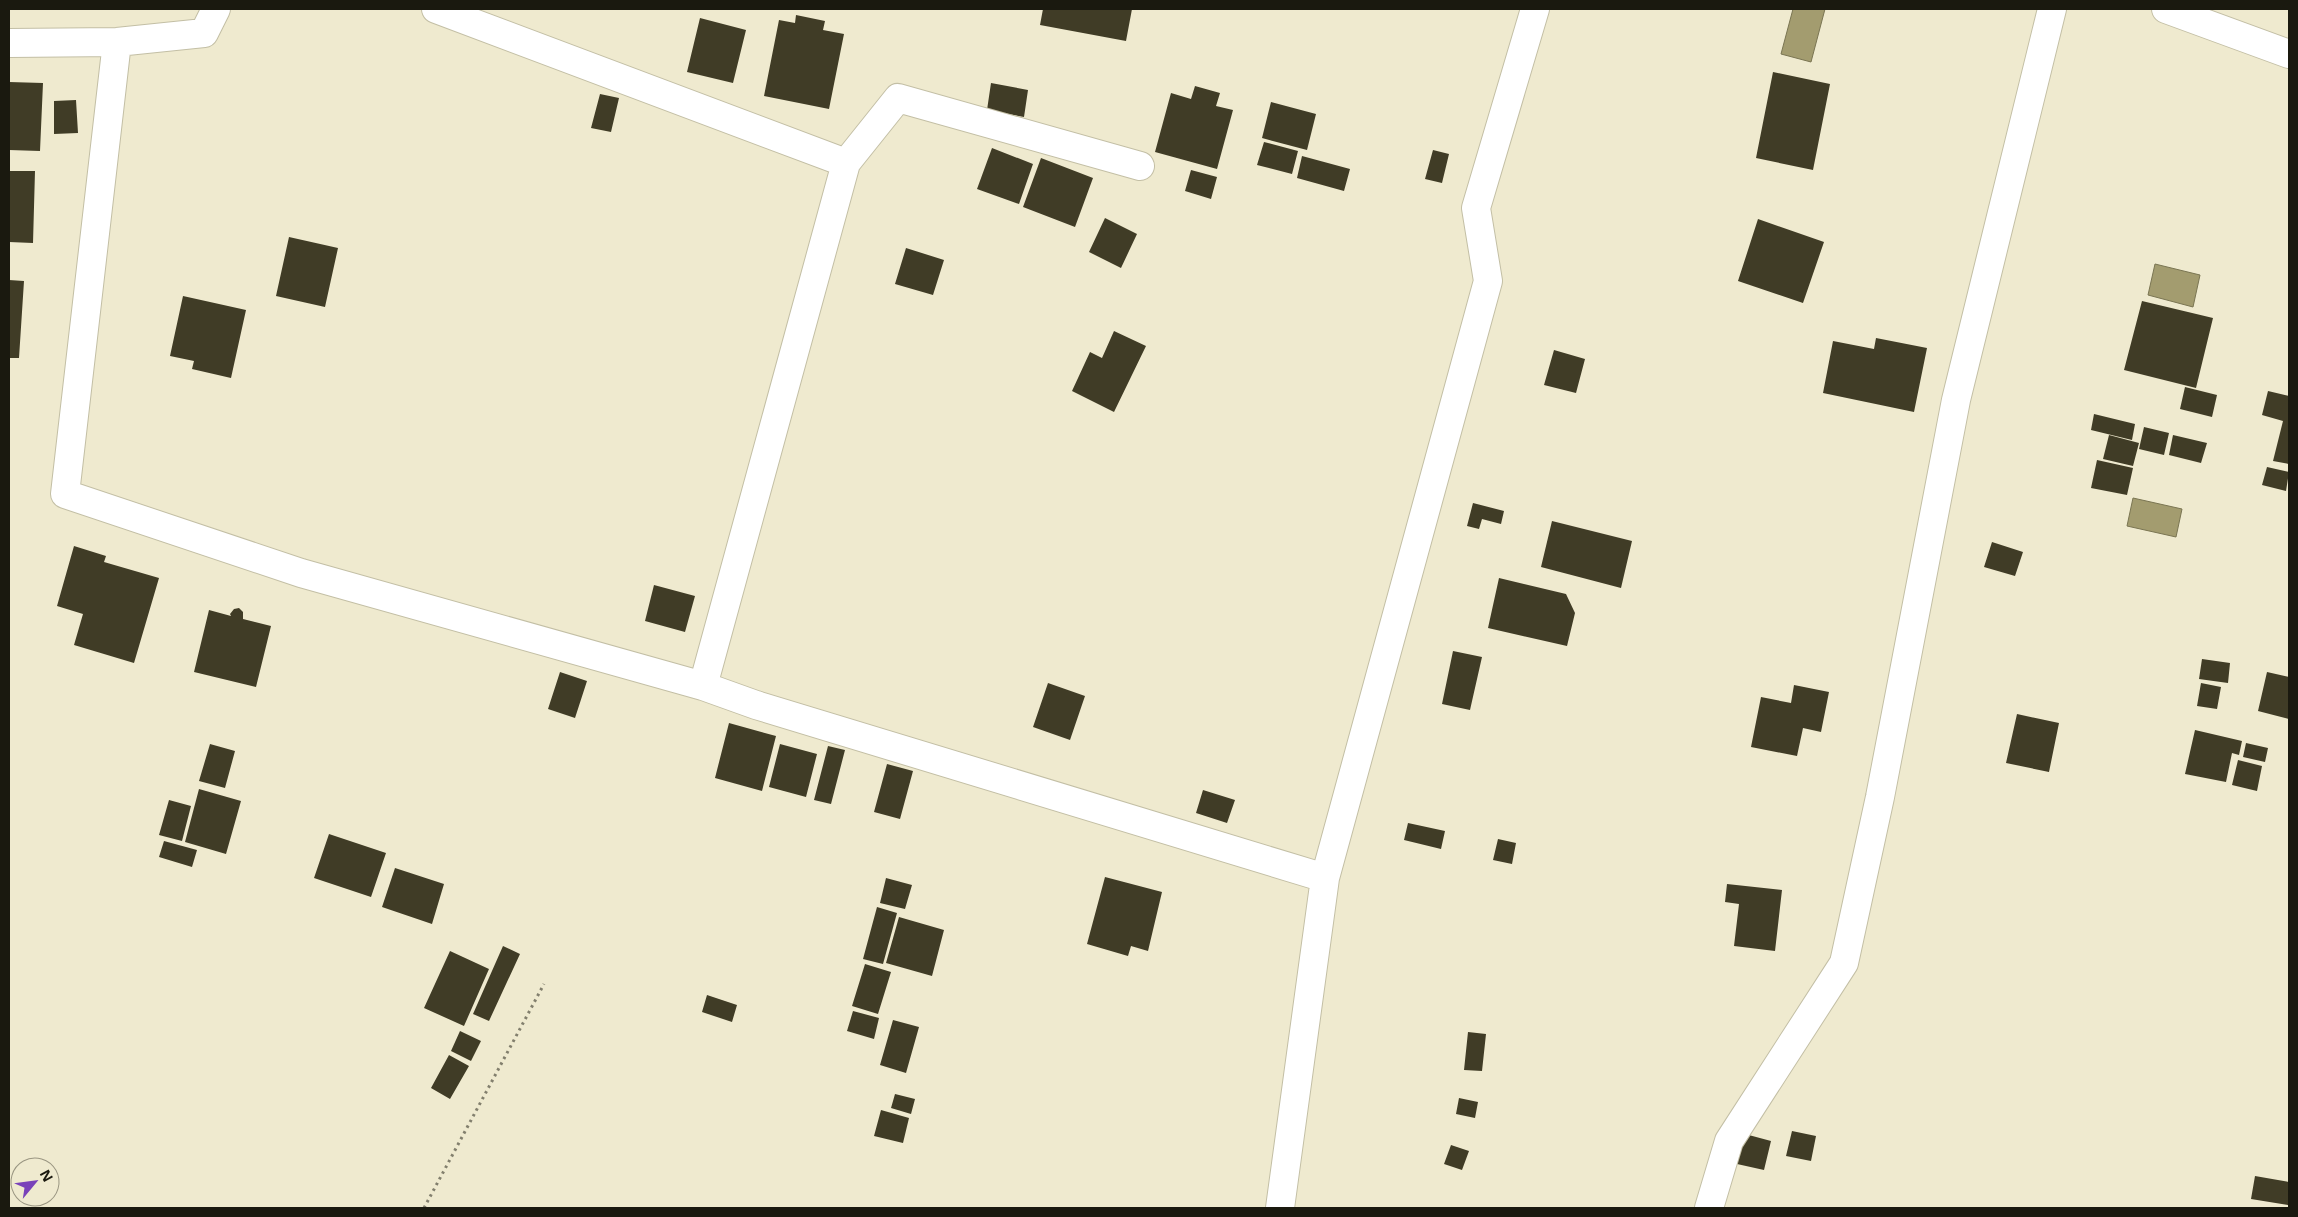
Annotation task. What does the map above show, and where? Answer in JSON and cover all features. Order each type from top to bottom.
[{"type":"street","points":[[9,44],[117,42],[204,33],[216,9]]},
{"type":"street","points":[[436,9],[846,163]]},
{"type":"street","points":[[1280,1208],[1325,878],[1488,281],[1476,208],[1535,9]]},
{"type":"street","points":[[1709,1208],[1729,1141],[1844,964],[1880,797],[1956,400],[2052,9]]},
{"type":"street","points":[[2166,9],[2289,54]]},
{"type":"street","points":[[117,42],[65,494],[301,573],[703,686],[756,705],[1325,878]]},
{"type":"street","points":[[703,686],[846,163],[898,98],[1140,166]]},
{"type":"path","points":[[424,1208],[544,984]]},
{"type":"shaded area","points":[[1793,9],[1825,9],[1811,62],[1781,54]]},
{"type":"shaded area","points":[[2155,264],[2200,275],[2193,307],[2148,295]]},
{"type":"shaded area","points":[[2133,498],[2182,509],[2176,537],[2127,526]]},
{"type":"building","points":[[1043,9],[1132,9],[1126,41],[1040,25]]},
{"type":"building","points":[[796,15],[825,21],[823,30],[844,34],[829,109],[764,96],[779,20],[795,23]]},
{"type":"building","points":[[700,18],[746,30],[733,83],[687,72]]},
{"type":"building","points":[[1773,72],[1830,84],[1813,170],[1756,158]]},
{"type":"building","points":[[9,82],[43,83],[40,151],[9,150]]},
{"type":"building","points":[[991,83],[1028,90],[1024,117],[987,110]]},
{"type":"building","points":[[1195,86],[1220,93],[1216,106],[1233,110],[1217,169],[1155,152],[1171,93],[1191,99]]},
{"type":"building","points":[[600,94],[619,98],[611,132],[591,128]]},
{"type":"building","points":[[76,100],[78,133],[54,134],[54,101]]},
{"type":"building","points":[[1271,102],[1316,114],[1307,150],[1262,138]]},
{"type":"building","points":[[1264,142],[1298,151],[1292,174],[1257,165]]},
{"type":"building","points":[[992,148],[1033,164],[1019,204],[977,189]]},
{"type":"building","points":[[1433,150],[1449,154],[1442,183],[1425,179]]},
{"type":"building","points":[[1302,156],[1350,169],[1344,191],[1297,178]]},
{"type":"building","points":[[1041,158],[1093,178],[1075,227],[1023,207]]},
{"type":"building","points":[[1191,170],[1217,177],[1211,199],[1185,191]]},
{"type":"building","points":[[9,171],[35,171],[33,243],[9,242]]},
{"type":"building","points":[[1105,218],[1137,234],[1121,268],[1089,252]]},
{"type":"building","points":[[1758,219],[1824,242],[1803,303],[1738,281]]},
{"type":"building","points":[[289,237],[338,248],[325,307],[276,296]]},
{"type":"building","points":[[906,248],[944,260],[933,295],[895,284]]},
{"type":"building","points":[[9,280],[24,281],[19,358],[9,358]]},
{"type":"building","points":[[183,296],[246,310],[231,378],[192,369],[194,361],[170,356]]},
{"type":"building","points":[[2142,301],[2213,318],[2196,388],[2124,370]]},
{"type":"building","points":[[1114,331],[1146,346],[1114,412],[1072,391],[1090,352],[1102,358]]},
{"type":"building","points":[[1876,338],[1927,348],[1914,412],[1823,393],[1833,341],[1874,349]]},
{"type":"building","points":[[1554,350],[1585,359],[1576,393],[1544,385]]},
{"type":"building","points":[[2185,387],[2217,395],[2212,417],[2180,409]]},
{"type":"building","points":[[2268,391],[2289,396],[2289,464],[2273,461],[2283,421],[2262,415]]},
{"type":"building","points":[[2094,414],[2135,424],[2132,440],[2091,430]]},
{"type":"building","points":[[2144,427],[2169,433],[2164,455],[2139,449]]},
{"type":"building","points":[[2109,435],[2139,443],[2133,466],[2103,459]]},
{"type":"building","points":[[2173,435],[2207,443],[2201,463],[2169,455]]},
{"type":"building","points":[[2097,460],[2133,468],[2127,495],[2091,488]]},
{"type":"building","points":[[2267,467],[2289,472],[2286,491],[2262,485]]},
{"type":"building","points":[[1473,503],[1504,511],[1501,524],[1482,519],[1479,529],[1467,526]]},
{"type":"building","points":[[1552,521],[1632,541],[1621,588],[1541,567]]},
{"type":"building","points":[[1992,542],[2023,552],[2015,576],[1984,567]]},
{"type":"building","points":[[74,546],[106,556],[104,562],[159,578],[134,663],[74,645],[83,614],[57,606]]},
{"type":"building","points":[[1499,578],[1566,594],[1575,613],[1567,646],[1488,628]]},
{"type":"building","points":[[654,585],[695,596],[685,632],[645,621]]},
{"type":"building","points":[[239,608],[243,612],[243,619],[271,626],[256,687],[194,672],[209,610],[231,616],[230,614],[234,609]]},
{"type":"building","points":[[1453,651],[1482,657],[1470,710],[1442,704]]},
{"type":"building","points":[[2202,659],[2230,663],[2228,683],[2199,679]]},
{"type":"building","points":[[560,672],[587,681],[575,718],[548,709]]},
{"type":"building","points":[[2267,672],[2289,677],[2289,719],[2258,711]]},
{"type":"building","points":[[1048,683],[1085,696],[1070,740],[1033,727]]},
{"type":"building","points":[[2201,683],[2221,687],[2217,709],[2197,706]]},
{"type":"building","points":[[1794,685],[1829,692],[1821,732],[1803,728],[1797,756],[1751,747],[1761,697],[1791,703]]},
{"type":"building","points":[[2017,714],[2059,723],[2049,772],[2006,763]]},
{"type":"building","points":[[729,723],[776,736],[762,791],[715,778]]},
{"type":"building","points":[[2195,730],[2242,741],[2239,755],[2232,753],[2226,782],[2185,774]]},
{"type":"building","points":[[2246,743],[2268,748],[2265,762],[2243,757]]},
{"type":"building","points":[[210,744],[235,751],[225,788],[199,781]]},
{"type":"building","points":[[780,744],[817,754],[806,797],[769,787]]},
{"type":"building","points":[[828,746],[845,750],[831,804],[814,800]]},
{"type":"building","points":[[2238,760],[2262,766],[2257,791],[2232,785]]},
{"type":"building","points":[[887,764],[913,771],[900,819],[874,812]]},
{"type":"building","points":[[199,789],[241,801],[226,854],[185,842]]},
{"type":"building","points":[[1203,790],[1235,800],[1227,823],[1196,813]]},
{"type":"building","points":[[169,800],[191,806],[182,841],[159,835]]},
{"type":"building","points":[[1408,823],[1445,831],[1441,849],[1404,840]]},
{"type":"building","points":[[329,834],[386,853],[371,897],[314,878]]},
{"type":"building","points":[[1498,839],[1516,843],[1512,864],[1493,860]]},
{"type":"building","points":[[164,841],[197,850],[192,867],[159,857]]},
{"type":"building","points":[[395,868],[444,884],[432,924],[382,907]]},
{"type":"building","points":[[1105,877],[1162,892],[1148,951],[1131,946],[1128,956],[1087,944]]},
{"type":"building","points":[[886,878],[912,885],[905,909],[880,903]]},
{"type":"building","points":[[1727,884],[1782,890],[1775,951],[1734,946],[1739,904],[1725,902]]},
{"type":"building","points":[[877,907],[897,913],[883,964],[863,959]]},
{"type":"building","points":[[899,917],[944,930],[932,976],[886,963]]},
{"type":"building","points":[[503,946],[520,954],[489,1021],[473,1014]]},
{"type":"building","points":[[450,951],[489,969],[464,1026],[424,1008]]},
{"type":"building","points":[[865,964],[891,972],[878,1014],[852,1006]]},
{"type":"building","points":[[707,995],[737,1005],[732,1022],[702,1012]]},
{"type":"building","points":[[853,1011],[879,1018],[874,1039],[847,1031]]},
{"type":"building","points":[[893,1020],[919,1027],[906,1073],[880,1065]]},
{"type":"building","points":[[460,1031],[481,1041],[471,1061],[451,1051]]},
{"type":"building","points":[[1468,1032],[1486,1034],[1482,1071],[1464,1070]]},
{"type":"building","points":[[449,1055],[469,1066],[450,1099],[431,1088]]},
{"type":"building","points":[[895,1094],[915,1099],[911,1114],[891,1108]]},
{"type":"building","points":[[1459,1098],[1478,1102],[1475,1118],[1456,1114]]},
{"type":"building","points":[[881,1110],[909,1118],[903,1143],[874,1136]]},
{"type":"building","points":[[1792,1131],[1816,1136],[1811,1161],[1786,1156]]},
{"type":"building","points":[[1745,1134],[1771,1141],[1764,1170],[1737,1164]]},
{"type":"building","points":[[1451,1145],[1469,1151],[1462,1170],[1444,1164]]},
{"type":"building","points":[[2255,1176],[2289,1182],[2288,1205],[2251,1199]]}]
